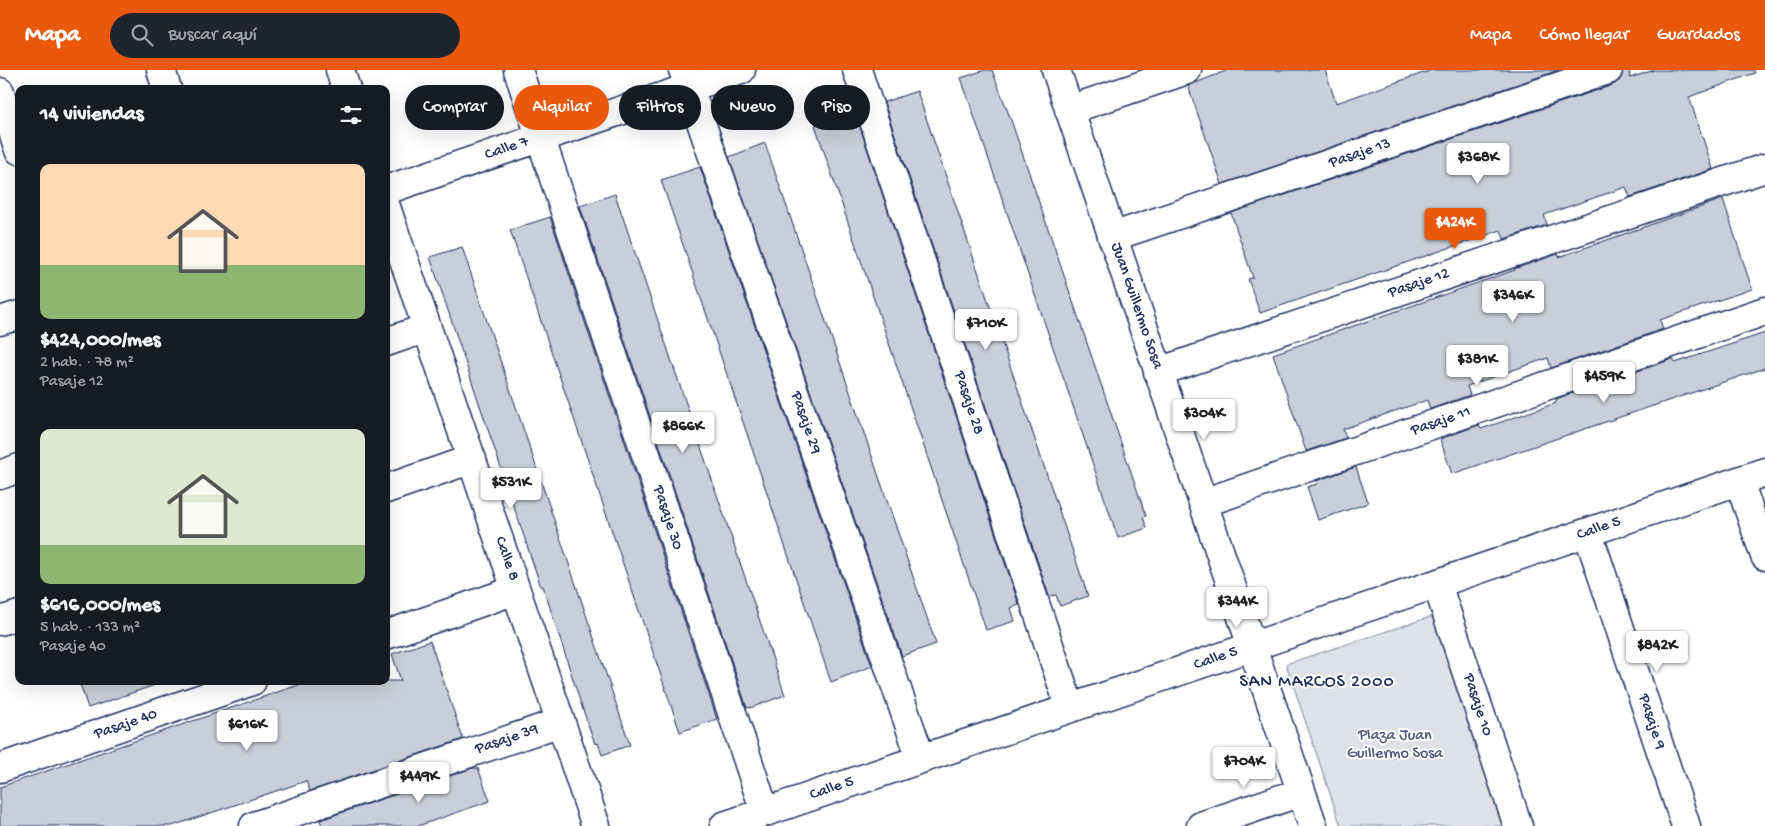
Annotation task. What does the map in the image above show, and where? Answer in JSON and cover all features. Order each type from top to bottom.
[{"type":"street","points":[[161,70],[166,85]]},
{"type":"street","points":[[340,70],[345,85]]},
{"type":"street","name":"Pasaje 30","points":[[518,70],[766,812]]},
{"type":"street","name":"Calle 7","points":[[390,189],[540,138],[686,79],[740,70]]},
{"type":"street","name":"Pasaje 28","points":[[857,70],[1070,708]]},
{"type":"street","name":"Juan Guillermo Sosa","points":[[1056,70],[1312,826]]},
{"type":"street","points":[[1069,110],[1186,70]]},
{"type":"street","name":"Pasaje 13","points":[[1112,237],[1608,70]]},
{"type":"street","name":"Pasaje 29","points":[[686,79],[921,759]]},
{"type":"street","points":[[0,92],[15,138]]},
{"type":"street","name":"Pasaje 12","points":[[1158,372],[1765,168]]},
{"type":"street","name":"Calle 8","points":[[390,219],[596,826]]},
{"type":"street","name":"Pasaje 11","points":[[1203,503],[1765,312]]},
{"type":"street","points":[[0,321],[15,316]]},
{"type":"street","points":[[390,341],[427,328]]},
{"type":"street","points":[[390,488],[472,459]]},
{"type":"street","points":[[0,475],[15,469]]},
{"type":"street","name":"Calle 5","points":[[724,826],[1765,472]]},
{"type":"street","points":[[1740,481],[1765,556]]},
{"type":"street","name":"Pasaje 9","points":[[1588,533],[1686,826]]},
{"type":"street","name":"Pasaje 10","points":[[1437,584],[1518,826]]},
{"type":"street","points":[[390,634],[516,590]]},
{"type":"street","points":[[0,622],[15,616]]},
{"type":"street","name":"Pasaje 40","points":[[0,768],[240,685]]},
{"type":"street","name":"Pasaje 39","points":[[254,826],[561,722]]},
{"type":"street","points":[[1201,826],[1301,792]]},
{"type":"green space","name":"Plaza Juan Guillermo Sosa","points":[[1433,616],[1505,826],[1341,826],[1286,664]]},
{"type":"building","points":[[985,70],[992,70],[1011,120],[1146,516],[1143,517],[1147,528],[1118,538],[961,78]]},
{"type":"building","points":[[1228,70],[1325,70],[1336,103],[1432,70],[1559,70],[1222,184],[1188,86]]},
{"type":"building","points":[[1623,70],[1629,70],[1630,78],[1654,70],[1754,70],[1755,73],[1689,97],[1713,169],[1630,197],[1626,187],[1544,215],[1547,225],[1504,239],[1501,230],[1260,313],[1248,279],[1253,278],[1231,213],[1613,85],[1620,80]]},
{"type":"building","points":[[917,91],[1088,596],[1060,606],[1056,595],[1049,596],[884,102]]},
{"type":"building","points":[[817,130],[861,130],[1019,605],[1011,608],[1015,621],[986,630]]},
{"type":"building","points":[[765,143],[936,644],[902,656],[729,157]]},
{"type":"building","points":[[700,167],[872,666],[831,682],[661,180]]},
{"type":"building","points":[[615,194],[785,695],[753,707],[747,708],[580,206]]},
{"type":"building","points":[[1723,199],[1752,289],[1660,320],[1663,329],[1551,368],[1548,358],[1467,386],[1470,395],[1430,409],[1427,400],[1343,429],[1346,438],[1306,451],[1273,354],[1514,269],[1558,254],[1559,257]]},
{"type":"building","points":[[550,217],[717,719],[680,732],[510,230]]},
{"type":"building","points":[[462,247],[630,745],[602,755],[598,743],[595,744],[582,707],[543,586],[541,587],[430,257]]},
{"type":"building","points":[[1765,333],[1765,368],[1452,474],[1440,439],[1479,425],[1481,429],[1556,403],[1556,399],[1673,359],[1675,363]]},
{"type":"building","points":[[1356,467],[1368,503],[1318,520],[1307,487],[1317,484],[1316,481]]},
{"type":"building","points":[[430,641],[463,739],[310,791],[306,781],[172,826],[0,826],[0,787],[298,685],[390,685],[390,681],[401,681],[392,654]]},
{"type":"building","points":[[80,685],[155,685],[88,708]]},
{"type":"building","points":[[473,768],[478,768],[490,801],[418,826],[322,826],[320,820]]},
{"type":"district","name":"SAN MARCOS 2000","points":[[1317,682]]}]
